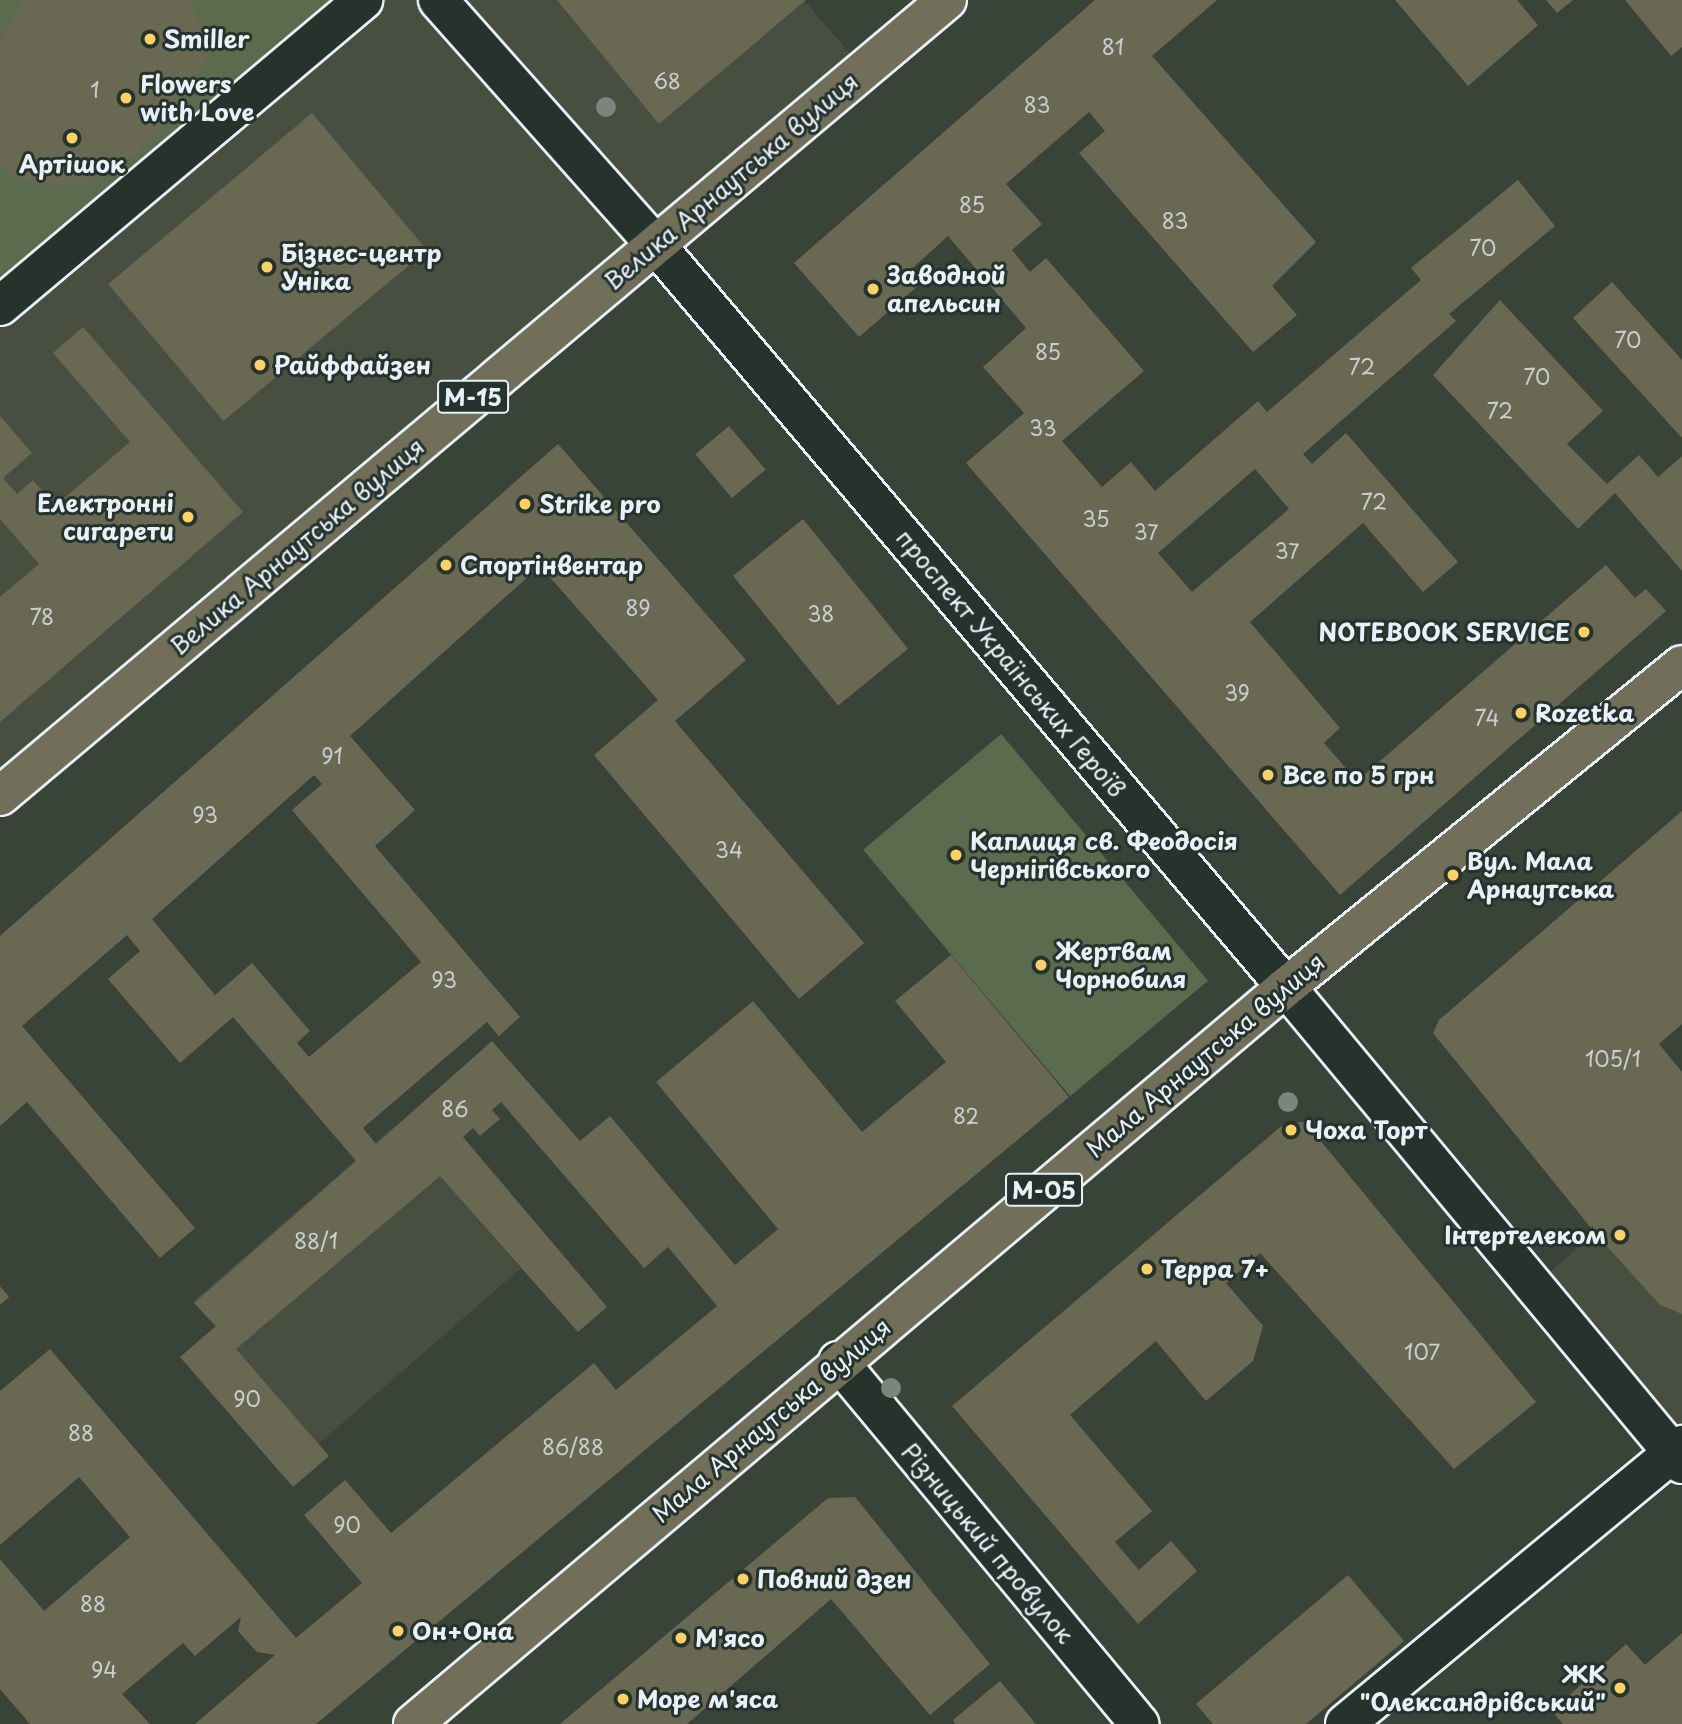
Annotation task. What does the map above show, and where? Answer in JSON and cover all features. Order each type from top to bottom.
[{"type":"main road","name":"Велика Арнаутська вулиця","points":[[0,796],[947,0]]},
{"type":"main road","name":"Мала Арнаутська вулиця","points":[[413,1724],[838,1361],[1286,986],[1682,665]]},
{"type":"street","points":[[0,306],[363,0]]},
{"type":"street","name":"проспект Українських Героїв","points":[[438,0],[655,244],[1286,986],[1679,1454]]},
{"type":"street","name":"Різницький провулок","points":[[838,1361],[1139,1724]]},
{"type":"street","points":[[1345,1724],[1679,1454]]},
{"type":"shaded area","points":[[377,0],[443,0],[650,244],[0,791],[0,317]]},
{"type":"shaded area","points":[[446,0],[804,0],[859,64],[656,238]]},
{"type":"shaded area","points":[[396,1125],[521,1268],[318,1445],[193,1301]]},
{"type":"shaded area","points":[[1627,1204],[1682,1204],[1682,1438],[1541,1280]]},
{"type":"green space","points":[[0,0],[363,0],[0,306]]},
{"type":"green space","points":[[1001,734],[1208,981],[1070,1096],[863,850]]},
{"type":"building","points":[[23,0],[189,0],[204,31],[206,59],[174,118],[133,157],[83,183],[44,186],[10,176],[0,167],[0,42]]},
{"type":"building","points":[[557,0],[806,0],[659,124]]},
{"type":"building","points":[[1095,0],[1217,0],[1152,56],[1316,242],[1272,286],[1297,315],[1253,352],[1079,153],[1105,131],[1089,112],[1006,184],[1042,224],[1012,250],[1030,272],[1046,258],[1144,371],[1062,441],[1102,487],[1131,462],[1155,491],[1258,401],[1267,412],[1421,280],[1411,268],[1518,180],[1555,226],[1449,314],[1456,321],[1303,454],[1312,464],[1346,433],[1458,562],[1423,592],[1363,523],[1250,622],[1340,728],[1324,743],[1357,781],[1606,565],[1635,598],[1646,589],[1666,611],[1340,895],[966,463],[1024,413],[983,367],[1026,328],[948,236],[907,273],[918,286],[859,337],[794,263]],"holes":[[[1255,469],[1289,509],[1192,592],[1158,553]]]},
{"type":"building","points":[[1395,0],[1517,0],[1538,25],[1468,86]]},
{"type":"building","points":[[1546,0],[1573,0],[1557,13]]},
{"type":"building","points":[[1625,0],[1682,0],[1682,47],[1671,56]]},
{"type":"building","name":"Бізнес-центр Уніка","points":[[312,113],[427,250],[223,421],[108,284]]},
{"type":"building","points":[[1612,282],[1682,360],[1682,438],[1573,318]]},
{"type":"building","points":[[1500,300],[1603,411],[1567,444],[1607,484],[1639,455],[1658,477],[1682,456],[1682,571],[1615,493],[1578,529],[1433,375]]},
{"type":"building","points":[[83,327],[243,512],[0,722],[0,597],[39,564],[0,519],[0,416],[32,453],[3,478],[17,494],[33,480],[55,506],[130,442],[53,353]]},
{"type":"building","points":[[729,426],[766,470],[732,498],[695,454]]},
{"type":"building","points":[[558,444],[746,660],[675,721],[864,943],[799,999],[594,755],[658,700],[540,566],[350,736],[415,810],[375,846],[520,1017],[499,1036],[487,1022],[363,1128],[376,1144],[492,1041],[580,1141],[610,1116],[735,1265],[778,1229],[656,1082],[753,1001],[862,1132],[946,1062],[895,1001],[951,955],[1069,1097],[316,1724],[195,1724],[275,1655],[257,1652],[238,1631],[241,1617],[195,1656],[183,1643],[122,1694],[150,1724],[30,1724],[0,1689],[0,1559],[44,1611],[130,1537],[79,1477],[0,1545],[0,1391],[50,1349],[296,1638],[362,1583],[304,1515],[345,1480],[391,1533],[594,1363],[616,1390],[717,1306],[668,1247],[644,1268],[501,1102],[492,1110],[500,1119],[480,1136],[473,1128],[463,1137],[607,1307],[578,1332],[440,1176],[236,1349],[329,1456],[293,1487],[180,1357],[216,1326],[194,1303],[356,1161],[233,1017],[180,1063],[108,979],[140,951],[127,935],[22,1026],[195,1228],[160,1258],[27,1102],[0,1126],[0,936]],"holes":[[[314,775],[322,784],[292,810],[421,962],[309,1057],[297,1043],[310,1031],[252,963],[215,995],[152,919]]]},
{"type":"building","points":[[803,519],[908,649],[838,705],[733,576]]},
{"type":"building","points":[[1682,811],[1682,1024],[1659,1044],[1682,1072],[1682,1314],[1660,1305],[1595,1233],[1433,1033],[1439,1020]]},
{"type":"building","points":[[1305,1122],[1536,1402],[1454,1469],[1260,1253],[1226,1283],[1263,1326],[1253,1361],[1206,1401],[1156,1341],[1070,1415],[1152,1511],[1115,1542],[1139,1570],[1171,1541],[1197,1571],[1138,1624],[952,1406],[1285,1123]]},
{"type":"building","points":[[0,1286],[9,1297],[0,1305]]},
{"type":"building","points":[[855,1497],[990,1664],[930,1715],[831,1599],[687,1724],[560,1724],[828,1498]]},
{"type":"building","points":[[1348,1575],[1404,1641],[1306,1724],[1213,1724],[1196,1704]]},
{"type":"building","name":"ЖК \"Олександрівський\"","points":[[1682,1633],[1682,1724],[1563,1724],[1552,1711],[1626,1644],[1645,1665]]},
{"type":"building","points":[[1000,1681],[1036,1724],[955,1724],[953,1720]]},
{"type":"place","name":"Smiller","points":[[150,39]]},
{"type":"place","name":"Flowers with Love","points":[[126,98]]},
{"type":"place","name":"Артішок","points":[[72,138]]},
{"type":"place","name":"Бізнес-центр Уніка","points":[[267,267]]},
{"type":"place","name":"Заводной апельсин","points":[[873,289]]},
{"type":"place","name":"Райффайзен","points":[[260,365]]},
{"type":"place","name":"Strike pro","points":[[525,504]]},
{"type":"place","name":"Електронні сигарети","points":[[188,517]]},
{"type":"place","name":"Спортінвентар","points":[[446,565]]},
{"type":"place","name":"NOTEBOOK SERVICE","points":[[1584,632]]},
{"type":"place","name":"Rozetka","points":[[1521,713]]},
{"type":"place","name":"Все по 5 грн","points":[[1268,775]]},
{"type":"place","name":"Каплиця св. Феодосія Чернігівського","points":[[956,855]]},
{"type":"place","name":"Вул. Мала Арнаутська","points":[[1453,875]]},
{"type":"place","name":"Жертвам Чорнобиля","points":[[1041,965]]},
{"type":"place","name":"Чоха Торт","points":[[1291,1130]]},
{"type":"place","name":"Інтертелеком","points":[[1620,1235]]},
{"type":"place","name":"Терра 7+","points":[[1147,1269]]},
{"type":"place","name":"Повний дзен","points":[[743,1579]]},
{"type":"place","name":"Он+Она","points":[[398,1631]]},
{"type":"place","name":"М'ясо","points":[[681,1638]]},
{"type":"place","name":"ЖК \"Олександрівський\"","points":[[1620,1688]]},
{"type":"place","name":"Море м'яса","points":[[623,1699]]}]
